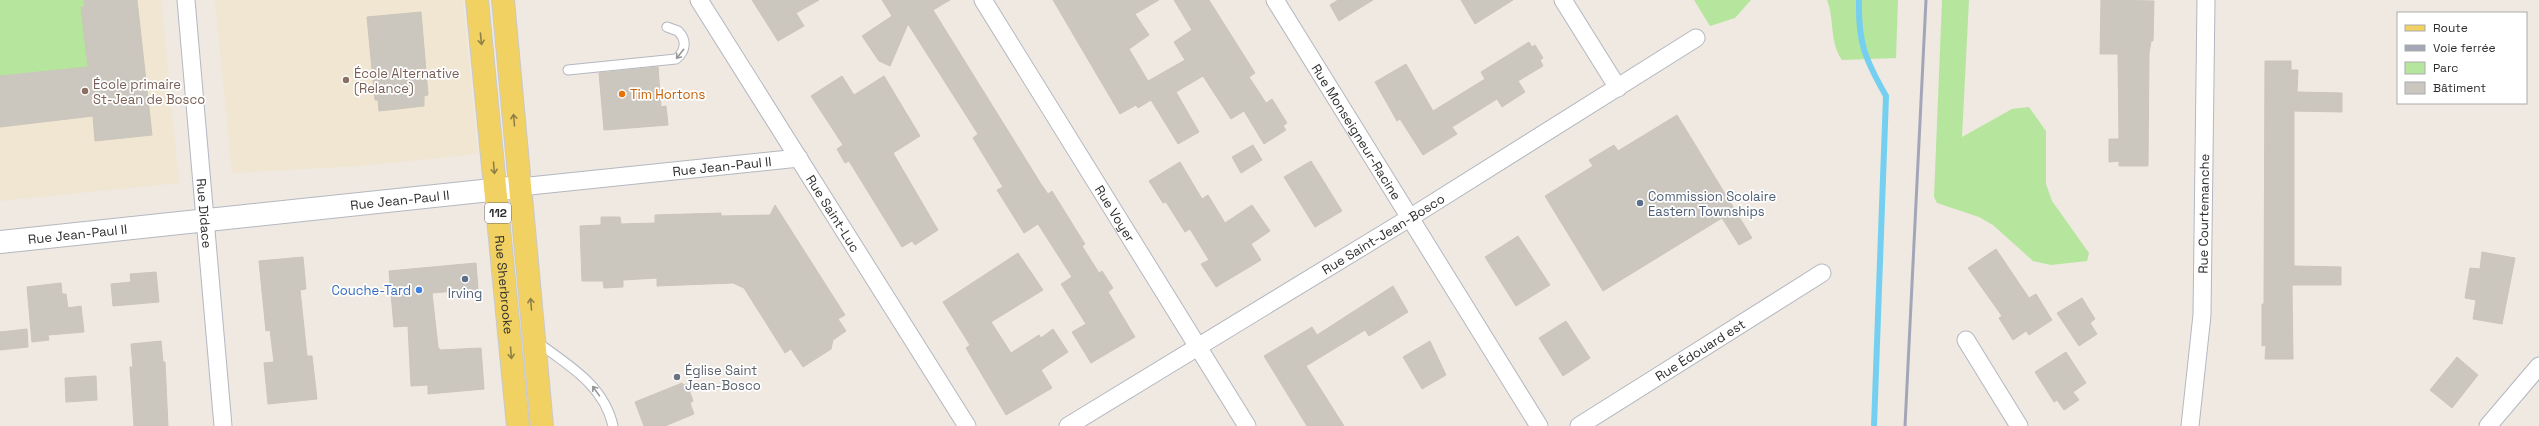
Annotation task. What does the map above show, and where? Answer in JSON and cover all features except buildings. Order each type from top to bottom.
[{"type":"main road","name":"Rue Sherbrooke","points":[[476,0],[496,190],[518,426]]},
{"type":"main road","name":"Rue Sherbrooke","points":[[503,0],[542,426]]},
{"type":"street","name":"Rue Didace","points":[[186,0],[223,426]]},
{"type":"street","name":"Rue Saint-Luc","points":[[699,0],[967,426]]},
{"type":"street","name":"Rue Voyer","points":[[983,0],[1246,426]]},
{"type":"street","name":"Rue Monseigneur-Racine","points":[[1275,0],[1539,426]]},
{"type":"street","points":[[1563,0],[1618,88]]},
{"type":"street","name":"Rue Courtemanche","points":[[2190,426],[2202,315],[2206,0]]},
{"type":"street","name":"Rue Saint-Jean-Bosco","points":[[1068,426],[1411,218],[1696,38]]},
{"type":"street","name":"Rue Jean-Paul II","points":[[0,242],[799,158]]},
{"type":"street","name":"Rue Édouard est","points":[[1579,426],[1822,273]]},
{"type":"street","points":[[1966,340],[2019,426]]},
{"type":"street","points":[[2488,426],[2539,366]]},
{"type":"lane","points":[[568,70],[676,59],[684,49],[684,41],[678,31],[667,27]]},
{"type":"lane","points":[[534,340],[590,383],[607,408],[613,426]]},
{"type":"shaded area","name":"École primaire St-Jean de Bosco","points":[[0,0],[161,0],[179,183],[0,201]]},
{"type":"shaded area","name":"École Alternative (Relance)","points":[[215,0],[463,0],[478,154],[360,166],[232,173]]},
{"type":"green space","points":[[0,0],[84,0],[85,7],[82,7],[88,70],[68,69],[0,76]]},
{"type":"green space","points":[[1694,0],[1751,0],[1735,18],[1710,26]]},
{"type":"green space","points":[[1827,0],[1898,0],[1896,58],[1842,60],[1835,46]]},
{"type":"green space","points":[[1942,0],[1969,0],[1962,137],[2012,109],[2029,107],[2046,131],[2046,184],[2052,201],[2089,253],[2087,261],[2051,265],[2033,261],[1993,225],[1979,217],[1937,203],[1934,197]]},
{"type":"waterway","points":[[1859,0],[1860,28],[1864,50],[1886,96],[1874,426]]},
{"type":"railway","points":[[1905,426],[1926,0]]},
{"type":"place","name":"École Alternative (Relance)","points":[[346,80]]},
{"type":"place","name":"École primaire St-Jean de Bosco","points":[[85,91]]},
{"type":"place","name":"Tim Hortons","points":[[622,94]]},
{"type":"place","name":"Commission Scolaire Eastern Townships","points":[[1640,203]]},
{"type":"place","name":"Irving","points":[[465,279]]},
{"type":"place","name":"Couche-Tard","points":[[419,290]]},
{"type":"place","name":"Église Saint Jean-Bosco","points":[[677,377]]}]
